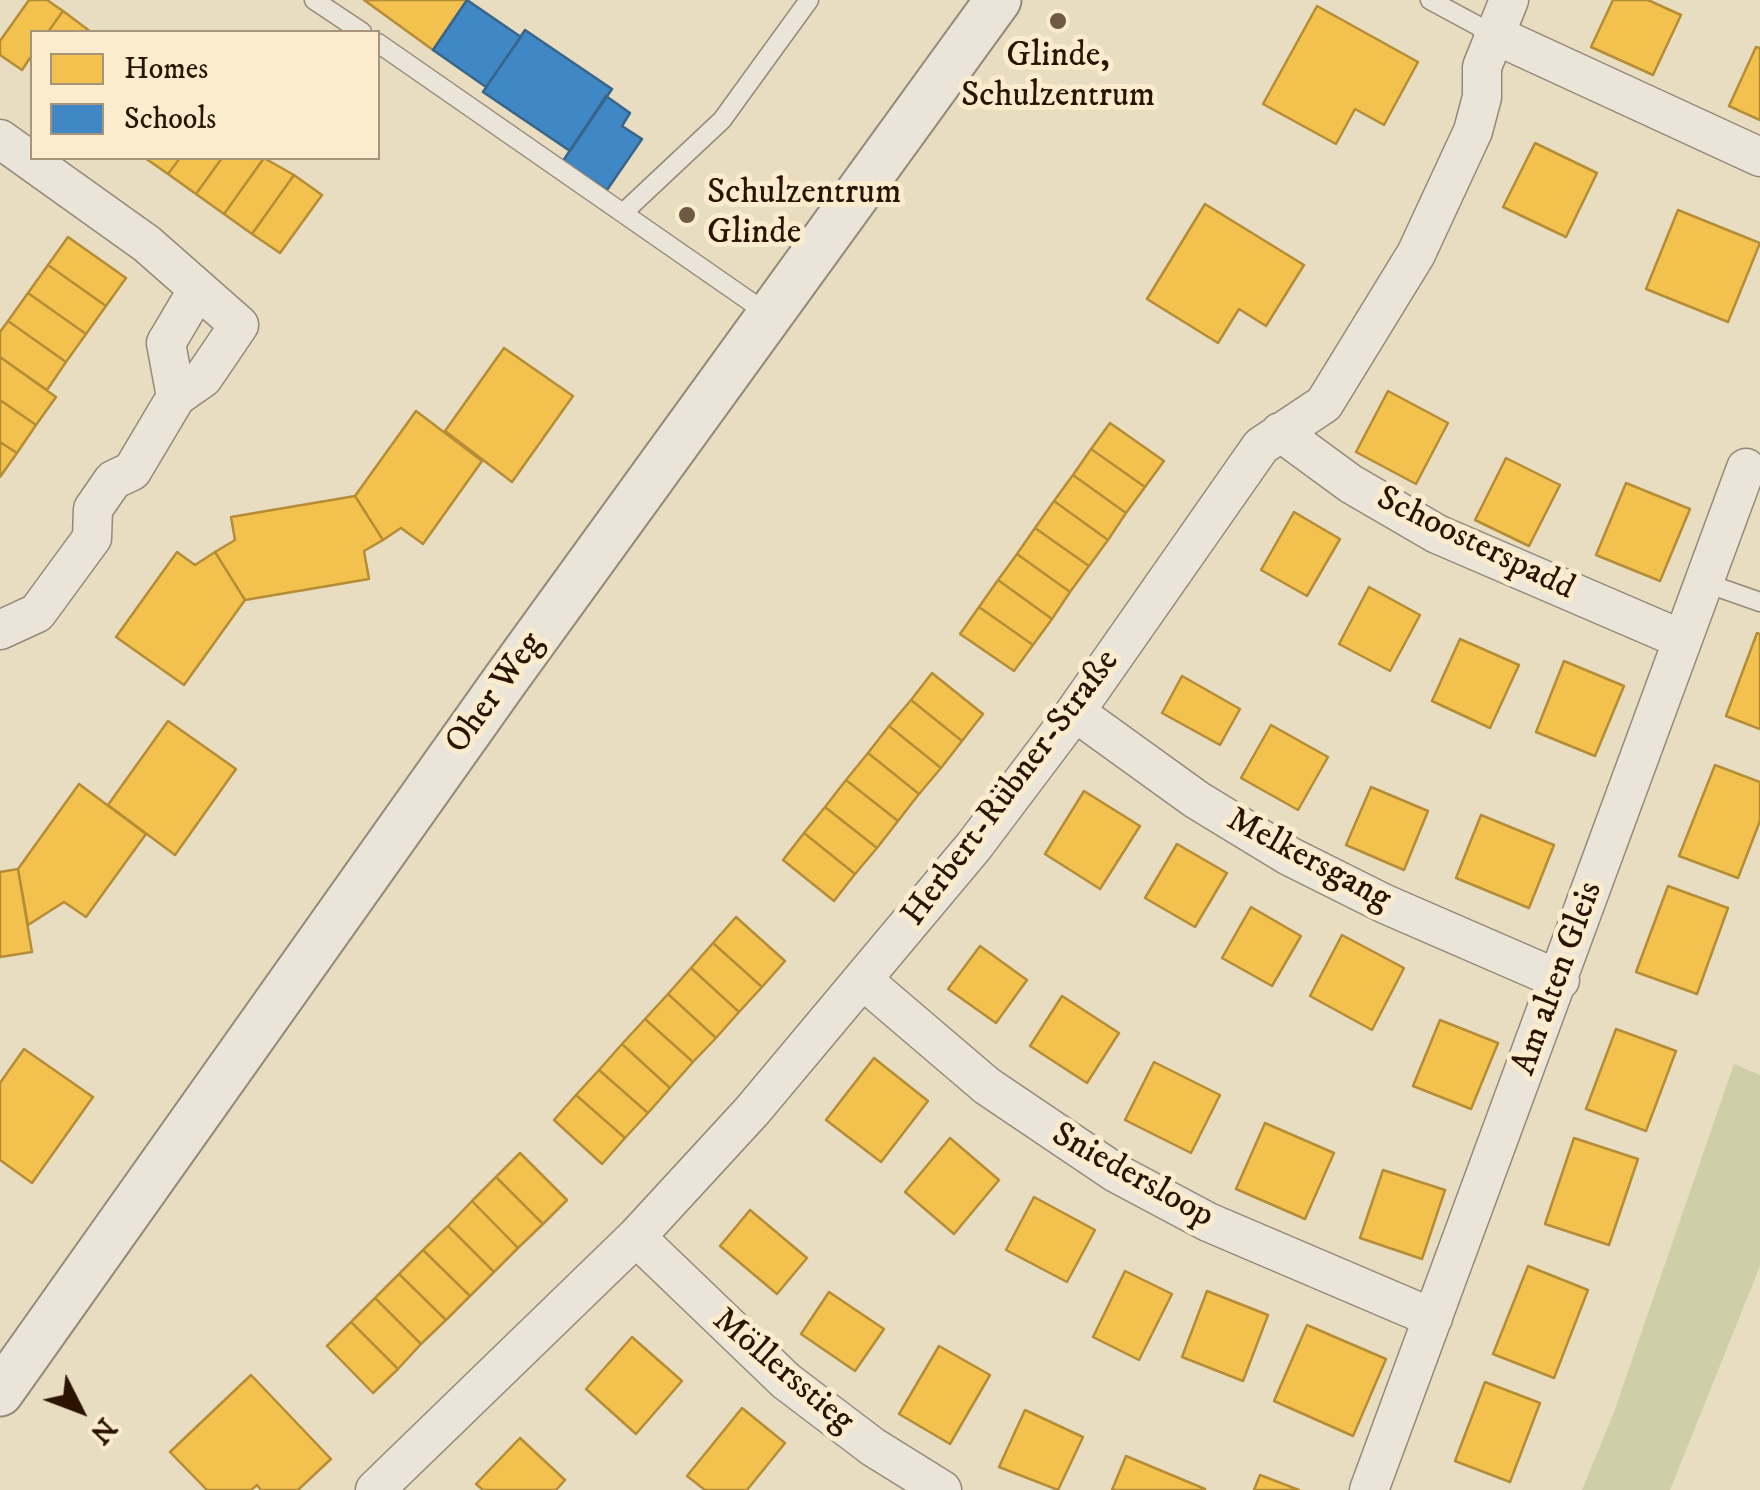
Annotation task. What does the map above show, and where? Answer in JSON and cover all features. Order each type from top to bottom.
[{"type":"street","name":"Oher Weg","points":[[0,1393],[495,694],[998,0]]},
{"type":"street","name":"Herbert-Rübner-Straße","points":[[392,1485],[636,1237],[864,982],[1075,712],[1247,464],[1280,432],[1303,422],[1324,404],[1416,254],[1474,131],[1482,97],[1482,67],[1509,0]]},
{"type":"street","points":[[1493,34],[1760,158]]},
{"type":"street","points":[[0,140],[147,244],[239,325],[204,378],[176,397],[132,470],[113,480],[94,509],[92,538],[37,614],[0,630]]},
{"type":"street","points":[[176,397],[166,343],[198,290]]},
{"type":"street","name":"Schoosterspadd","points":[[1280,432],[1351,484],[1437,534],[1680,639]]},
{"type":"street","name":"Am alten Gleis","points":[[1369,1490],[1746,468]]},
{"type":"street","name":"Melkersgang","points":[[1075,712],[1182,790],[1289,856],[1385,904],[1560,980]]},
{"type":"street","name":"Sniedersloop","points":[[864,982],[987,1086],[1116,1173],[1208,1222],[1433,1318]]},
{"type":"street","name":"Möllersstieg","points":[[636,1237],[786,1382],[873,1447],[942,1490]]},
{"type":"lane","points":[[314,0],[359,30]]},
{"type":"lane","points":[[624,212],[722,120],[809,0]]},
{"type":"lane","points":[[1430,0],[1493,34]]},
{"type":"lane","points":[[380,44],[772,316]]},
{"type":"lane","points":[[1702,582],[1760,602]]},
{"type":"green space","points":[[1734,1064],[1760,1075],[1760,1266],[1670,1490],[1582,1490],[1613,1415]]},
{"type":"building: Homes","points":[[29,0],[47,0],[63,11],[49,30],[30,30],[30,58],[22,70],[0,55],[0,41]]},
{"type":"building: Homes","points":[[364,0],[467,0],[433,50]]},
{"type":"building: Homes","points":[[1613,0],[1648,0],[1681,15],[1653,75],[1591,47]]},
{"type":"building: Homes","points":[[1317,6],[1418,62],[1384,125],[1355,109],[1336,144],[1263,104]]},
{"type":"building: Homes","points":[[63,11],[88,30],[49,30]]},
{"type":"building: Homes","points":[[1756,47],[1760,48],[1760,120],[1729,106]]},
{"type":"building: Homes","points":[[1535,143],[1597,173],[1566,237],[1503,207]]},
{"type":"building: Homes","points":[[148,160],[178,160],[168,174]]},
{"type":"building: Homes","points":[[178,160],[221,160],[196,194],[168,174]]},
{"type":"building: Homes","points":[[221,160],[263,160],[224,214],[196,194]]},
{"type":"building: Homes","points":[[263,160],[294,175],[252,234],[224,214]]},
{"type":"building: Homes","points":[[294,175],[322,195],[280,253],[252,234]]},
{"type":"building: Homes","points":[[1205,204],[1304,265],[1266,326],[1239,309],[1218,343],[1147,299]]},
{"type":"building: Homes","points":[[1678,210],[1760,243],[1728,322],[1646,289]]},
{"type":"building: Homes","points":[[68,237],[126,278],[106,306],[48,265]]},
{"type":"building: Homes","points":[[48,265],[106,306],[86,334],[28,293]]},
{"type":"building: Homes","points":[[28,293],[86,334],[66,362],[8,321]]},
{"type":"building: Homes","points":[[8,321],[66,362],[47,390],[0,357],[0,332]]},
{"type":"building: Homes","points":[[504,348],[573,396],[512,482],[445,431]]},
{"type":"building: Homes","points":[[0,357],[56,397],[36,425],[0,400]]},
{"type":"building: Homes","points":[[1388,391],[1448,423],[1416,484],[1356,452]]},
{"type":"building: Homes","points":[[0,400],[36,425],[17,453],[0,442]]},
{"type":"building: Homes","points":[[416,411],[482,461],[423,544],[401,528],[383,540],[355,496]]},
{"type":"building: Homes","points":[[1110,423],[1164,461],[1145,487],[1091,449]]},
{"type":"building: Homes","points":[[0,442],[17,453],[0,477]]},
{"type":"building: Homes","points":[[1091,449],[1145,487],[1126,513],[1073,475]]},
{"type":"building: Homes","points":[[1506,458],[1560,485],[1529,546],[1475,520]]},
{"type":"building: Homes","points":[[1073,475],[1126,513],[1108,540],[1054,501]]},
{"type":"building: Homes","points":[[1626,483],[1690,509],[1660,581],[1596,555]]},
{"type":"building: Homes","points":[[355,496],[383,540],[364,551],[369,579],[245,600],[215,552],[235,540],[231,517]]},
{"type":"building: Homes","points":[[1054,501],[1108,540],[1089,566],[1035,528]]},
{"type":"building: Homes","points":[[1294,512],[1340,539],[1307,596],[1261,570]]},
{"type":"building: Homes","points":[[1035,528],[1089,566],[1070,592],[1017,554]]},
{"type":"building: Homes","points":[[177,552],[195,565],[215,552],[245,600],[184,685],[116,637]]},
{"type":"building: Homes","points":[[1017,554],[1070,592],[1052,619],[998,580]]},
{"type":"building: Homes","points":[[998,580],[1052,619],[1033,645],[979,607]]},
{"type":"building: Homes","points":[[1369,587],[1420,615],[1390,671],[1339,644]]},
{"type":"building: Homes","points":[[979,607],[1033,645],[1014,671],[960,634]]},
{"type":"building: Homes","points":[[1757,633],[1760,634],[1760,729],[1726,716]]},
{"type":"building: Homes","points":[[1460,639],[1519,665],[1490,728],[1432,701]]},
{"type":"building: Homes","points":[[1564,661],[1624,686],[1595,756],[1536,732]]},
{"type":"building: Homes","points":[[932,673],[983,714],[962,741],[911,700]]},
{"type":"building: Homes","points":[[1182,676],[1240,709],[1220,745],[1162,713]]},
{"type":"building: Homes","points":[[911,700],[962,741],[941,768],[889,726]]},
{"type":"building: Homes","points":[[168,721],[236,769],[175,855],[108,805]]},
{"type":"building: Homes","points":[[1271,725],[1328,757],[1298,810],[1241,778]]},
{"type":"building: Homes","points":[[889,726],[941,768],[919,794],[868,753]]},
{"type":"building: Homes","points":[[868,753],[919,794],[898,821],[846,780]]},
{"type":"building: Homes","points":[[1715,765],[1760,782],[1760,821],[1738,878],[1679,856]]},
{"type":"building: Homes","points":[[846,780],[898,821],[877,848],[825,807]]},
{"type":"building: Homes","points":[[79,784],[146,834],[86,917],[64,902],[28,925],[18,869]]},
{"type":"building: Homes","points":[[1371,787],[1428,811],[1404,870],[1346,845]]},
{"type":"building: Homes","points":[[1084,791],[1140,826],[1100,889],[1045,854]]},
{"type":"building: Homes","points":[[825,807],[877,848],[855,874],[804,833]]},
{"type":"building: Homes","points":[[1481,815],[1554,845],[1529,908],[1456,878]]},
{"type":"building: Homes","points":[[804,833],[855,874],[834,901],[783,860]]},
{"type":"building: Homes","points":[[1177,844],[1227,873],[1195,927],[1145,898]]},
{"type":"building: Homes","points":[[18,869],[32,952],[0,957],[0,872]]},
{"type":"building: Homes","points":[[1668,886],[1728,908],[1697,994],[1636,972]]},
{"type":"building: Homes","points":[[1251,907],[1301,936],[1272,986],[1222,958]]},
{"type":"building: Homes","points":[[736,917],[785,961],[762,987],[713,943]]},
{"type":"building: Homes","points":[[1342,935],[1404,968],[1372,1030],[1310,996]]},
{"type":"building: Homes","points":[[713,943],[762,987],[739,1012],[691,968]]},
{"type":"building: Homes","points":[[980,946],[1027,980],[996,1023],[948,989]]},
{"type":"building: Homes","points":[[691,968],[739,1012],[716,1038],[668,994]]},
{"type":"building: Homes","points":[[668,994],[716,1038],[693,1062],[645,1019]]},
{"type":"building: Homes","points":[[1062,996],[1119,1033],[1087,1083],[1030,1046]]},
{"type":"building: Homes","points":[[645,1019],[693,1062],[670,1088],[622,1044]]},
{"type":"building: Homes","points":[[1440,1020],[1498,1043],[1471,1109],[1413,1086]]},
{"type":"building: Homes","points":[[1616,1029],[1676,1051],[1646,1131],[1586,1109]]},
{"type":"building: Homes","points":[[622,1044],[670,1088],[648,1113],[599,1070]]},
{"type":"building: Homes","points":[[24,1049],[93,1097],[32,1183],[0,1160],[0,1083]]},
{"type":"building: Homes","points":[[874,1058],[928,1101],[881,1162],[826,1120]]},
{"type":"building: Homes","points":[[1154,1062],[1220,1095],[1191,1153],[1125,1120]]},
{"type":"building: Homes","points":[[599,1070],[648,1113],[625,1138],[576,1095]]},
{"type":"building: Homes","points":[[576,1095],[625,1138],[602,1164],[554,1120]]},
{"type":"building: Homes","points":[[1265,1123],[1334,1153],[1305,1219],[1236,1189]]},
{"type":"building: Homes","points":[[950,1138],[999,1180],[954,1234],[905,1192]]},
{"type":"building: Homes","points":[[1574,1138],[1638,1159],[1609,1245],[1545,1224]]},
{"type":"building: Homes","points":[[520,1153],[567,1200],[543,1224],[496,1177]]},
{"type":"building: Homes","points":[[1383,1170],[1445,1190],[1422,1259],[1360,1238]]},
{"type":"building: Homes","points":[[496,1177],[543,1224],[518,1248],[472,1201]]},
{"type":"building: Homes","points":[[1034,1197],[1095,1230],[1067,1282],[1006,1250]]},
{"type":"building: Homes","points":[[472,1201],[518,1248],[494,1272],[448,1226]]},
{"type":"building: Homes","points":[[750,1210],[807,1258],[777,1294],[720,1246]]},
{"type":"building: Homes","points":[[448,1226],[494,1272],[470,1296],[423,1250]]},
{"type":"building: Homes","points":[[423,1250],[470,1296],[446,1320],[399,1274]]},
{"type":"building: Homes","points":[[1528,1266],[1588,1290],[1554,1378],[1493,1354]]},
{"type":"building: Homes","points":[[1125,1271],[1172,1294],[1139,1360],[1093,1337]]},
{"type":"building: Homes","points":[[399,1274],[446,1320],[421,1344],[375,1298]]},
{"type":"building: Homes","points":[[1207,1291],[1268,1315],[1243,1381],[1182,1357]]},
{"type":"building: Homes","points":[[829,1292],[884,1329],[855,1371],[801,1334]]},
{"type":"building: Homes","points":[[375,1298],[421,1344],[398,1369],[351,1322]]},
{"type":"building: Homes","points":[[351,1322],[398,1369],[373,1393],[327,1346]]},
{"type":"building: Homes","points":[[1307,1325],[1386,1359],[1353,1436],[1274,1401]]},
{"type":"building: Homes","points":[[632,1337],[682,1381],[636,1434],[586,1389]]},
{"type":"building: Homes","points":[[939,1346],[990,1375],[950,1444],[899,1414]]},
{"type":"building: Homes","points":[[251,1375],[331,1459],[298,1490],[261,1490],[257,1485],[251,1490],[207,1490],[170,1452]]},
{"type":"building: Homes","points":[[1485,1382],[1540,1403],[1510,1482],[1455,1461]]},
{"type":"building: Homes","points":[[742,1408],[785,1443],[747,1490],[705,1490],[687,1476]]},
{"type":"building: Homes","points":[[1025,1410],[1083,1437],[1058,1490],[999,1467]]},
{"type":"building: Homes","points":[[520,1438],[565,1480],[556,1490],[483,1490],[476,1484]]},
{"type":"building: Homes","points":[[1126,1456],[1205,1489],[1205,1490],[1112,1490]]},
{"type":"building: Homes","points":[[1260,1475],[1299,1490],[1254,1490]]},
{"type":"building: Schools","points":[[467,0],[521,37],[486,87],[433,50]]},
{"type":"building: Schools","points":[[525,30],[612,89],[570,151],[483,92]]},
{"type":"building: Schools","points":[[606,96],[630,113],[622,126],[642,139],[607,190],[563,161]]},
{"type":"place","name":"Glinde, Schulzentrum","points":[[1058,21]]},
{"type":"place","name":"Schulzentrum Glinde","points":[[687,215]]}]
